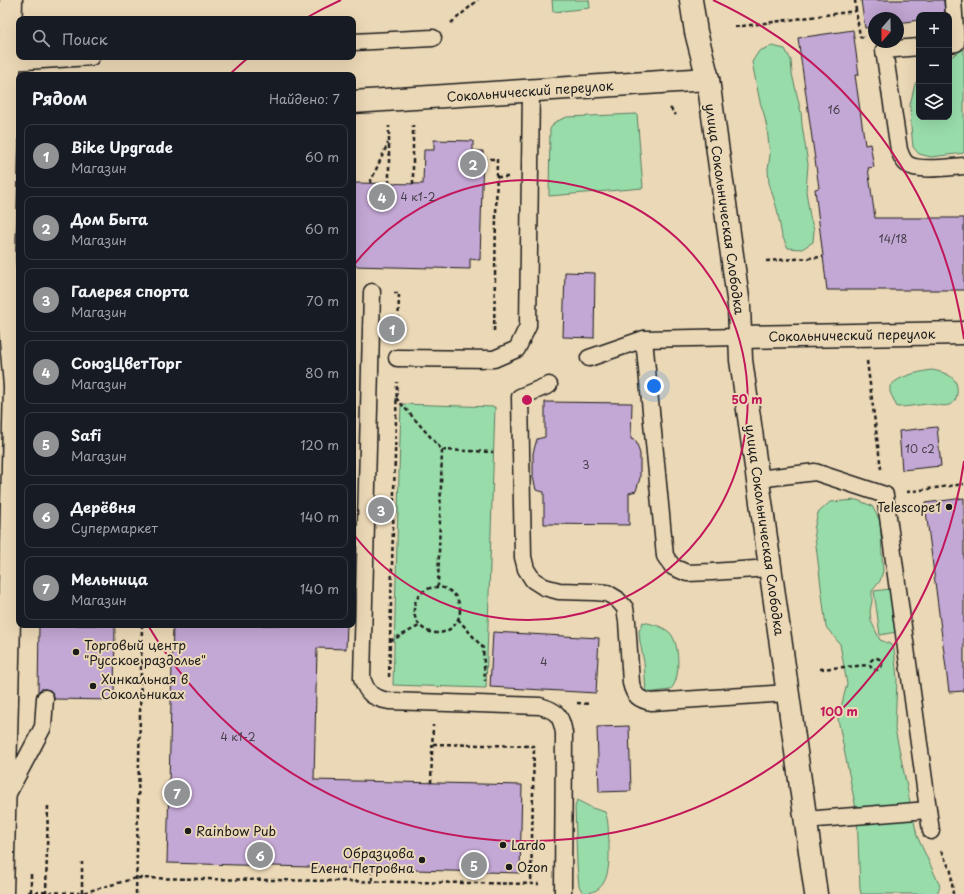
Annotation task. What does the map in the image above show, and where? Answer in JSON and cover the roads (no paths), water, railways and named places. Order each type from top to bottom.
[{"type":"street","name":"улица Сокольническая Слободка","points":[[691,0],[696,32],[708,79],[739,306],[741,360],[816,894]]},
{"type":"street","points":[[2,894],[15,386],[4,258],[13,125],[9,62],[11,2]]},
{"type":"street","name":"Сокольнический переулок","points":[[356,102],[708,79]]},
{"type":"street","name":"Сокольнический переулок","points":[[740,337],[964,333]]},
{"type":"lane","points":[[952,44],[956,43],[953,0]]},
{"type":"lane","points":[[356,42],[434,38]]},
{"type":"lane","points":[[916,47],[884,50],[899,150],[902,158],[907,164],[914,168],[924,169],[964,166]]},
{"type":"lane","points":[[9,62],[42,60]]},
{"type":"lane","points":[[397,358],[494,359],[517,349],[528,326],[531,90]]},
{"type":"lane","points":[[372,292],[362,678],[365,687],[370,694],[379,699],[389,701],[540,706],[550,709],[557,714],[562,723],[564,733],[563,894]]},
{"type":"lane","points":[[589,358],[644,339],[740,337]]},
{"type":"lane","points":[[644,339],[665,556],[673,567],[687,572],[712,572],[770,568]]},
{"type":"lane","points":[[549,385],[520,397],[523,557],[526,569],[533,580],[544,587],[559,591],[594,592],[607,594],[617,599],[625,608],[631,683],[633,691],[637,697],[644,701],[652,702],[788,693]]},
{"type":"lane","points":[[758,479],[815,472],[885,495],[931,831]]},
{"type":"lane","points":[[5,800],[44,728],[45,698]]},
{"type":"lane","points":[[805,820],[928,810]]},
{"type":"place","name":"Дом Быта","points":[[473,164]]},
{"type":"place","name":"СоюзЦветТорг","points":[[382,197]]},
{"type":"place","name":"Bike Upgrade","points":[[392,329]]},
{"type":"place","name":"Telescope1","points":[[949,507]]},
{"type":"place","name":"Галерея спорта","points":[[381,510]]},
{"type":"place","name":"Торговый центр \"Русское раздолье\"","points":[[76,652]]},
{"type":"place","name":"Хинкальная в Сокольниках","points":[[93,686]]},
{"type":"place","name":"Мельница","points":[[177,793]]},
{"type":"place","name":"Rainbow Pub","points":[[188,831]]},
{"type":"place","name":"Lardo","points":[[503,845]]},
{"type":"place","name":"Дерёвня","points":[[260,855]]},
{"type":"place","name":"Образцова Елена Петровна","points":[[422,860]]},
{"type":"place","name":"Safi","points":[[474,865]]},
{"type":"place","name":"Ozon","points":[[509,867]]}]
